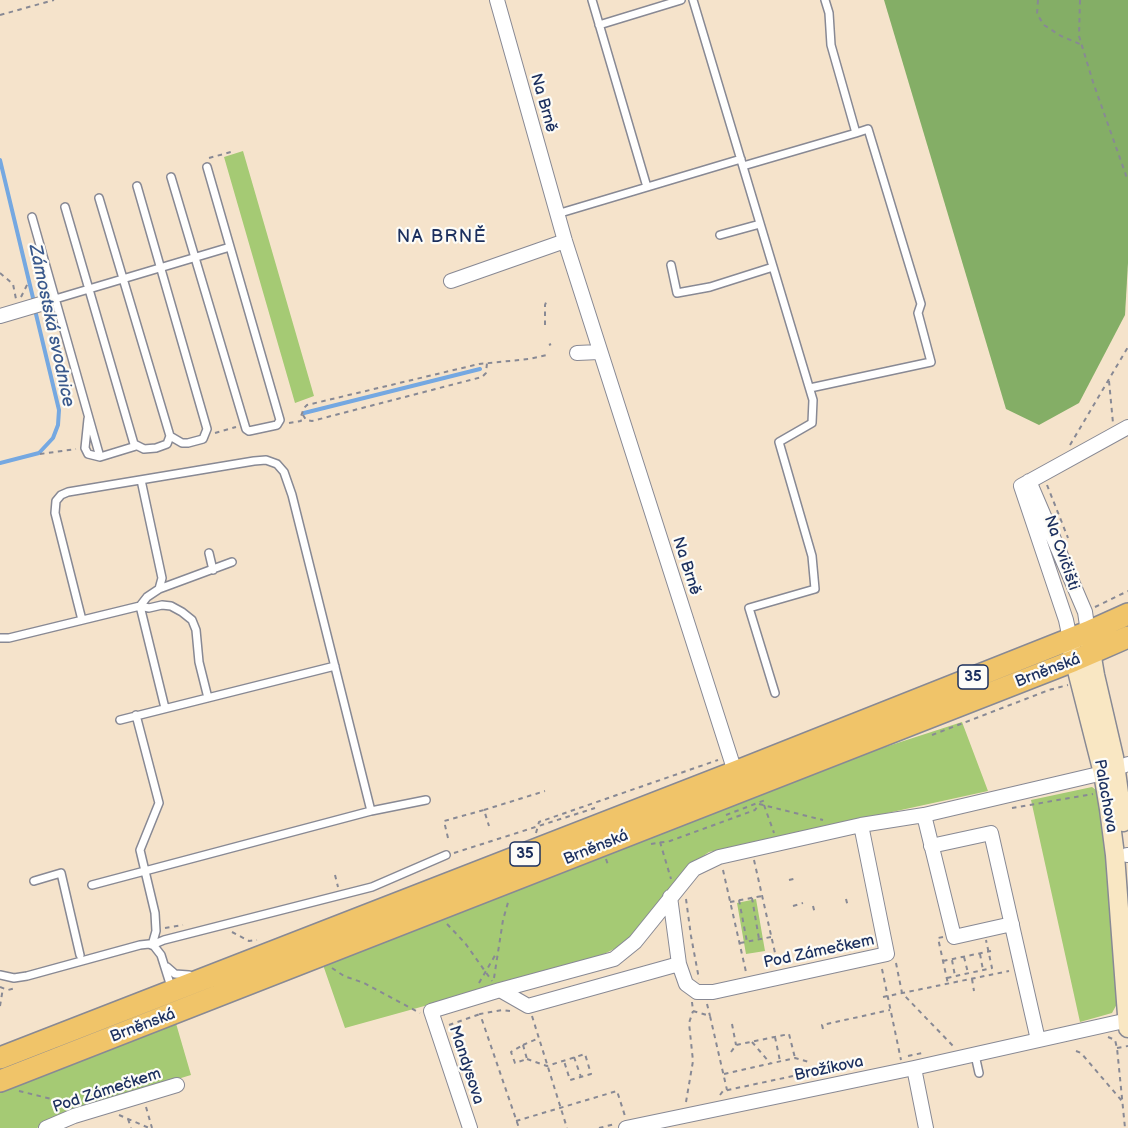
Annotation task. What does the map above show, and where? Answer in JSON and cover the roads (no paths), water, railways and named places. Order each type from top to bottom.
[{"type":"main road","name":"35","points":[[1081,628],[1128,614]]},
{"type":"main road","name":"Brněnská","points":[[5,1085],[1081,628]]},
{"type":"main road","name":"35","points":[[1082,657],[1128,637]]},
{"type":"main road","name":"Brněnská","points":[[0,1058],[735,773],[1082,657]]},
{"type":"street","name":"Na Brně","points":[[497,0],[557,214],[599,352],[735,773]]},
{"type":"street","points":[[451,281],[565,241]]},
{"type":"street","points":[[0,316],[49,301]]},
{"type":"street","points":[[577,353],[599,352]]},
{"type":"street","points":[[1029,481],[1128,427]]},
{"type":"street","name":"Na Cvičišti","points":[[1029,481],[1081,628],[1066,620],[1021,486],[1029,481]]},
{"type":"street","name":"Palachova","points":[[1081,628],[1082,657],[1116,769],[1128,858]]},
{"type":"street","points":[[500,990],[615,959],[635,942],[693,869],[719,857],[855,826],[924,814],[1116,769]]},
{"type":"street","name":"Palachova","points":[[1116,769],[1115,855],[1128,1028]]},
{"type":"street","points":[[924,814],[954,937],[1012,924]]},
{"type":"street","name":"Pod Zámečkem","points":[[679,964],[686,984],[697,992],[713,992],[883,955],[855,826]]},
{"type":"street","points":[[931,846],[992,833],[1038,1040]]},
{"type":"street","points":[[500,990],[528,1006],[679,964],[673,895]]},
{"type":"street","name":"Mandysova","points":[[470,1128],[427,1013],[500,990]]},
{"type":"street","name":"Brožíkova","points":[[627,1128],[914,1068],[1128,1020]]},
{"type":"street","points":[[914,1068],[927,1128]]},
{"type":"street","name":"Pod Zámečkem","points":[[46,1128],[74,1116],[177,1085]]},
{"type":"lane","points":[[592,0],[647,188]]},
{"type":"lane","points":[[599,25],[681,0]]},
{"type":"lane","points":[[693,0],[813,400],[812,423],[779,442],[812,556],[815,590],[749,608],[775,693]]},
{"type":"lane","points":[[825,0],[829,13],[831,45],[856,133]]},
{"type":"lane","points":[[557,214],[868,129],[921,304],[918,313],[931,362],[810,388]]},
{"type":"lane","points":[[171,177],[244,420],[249,431],[277,424],[280,420],[207,167]]},
{"type":"lane","points":[[137,186],[207,429],[203,439],[188,443],[182,443],[170,436]]},
{"type":"lane","points":[[88,417],[85,448],[88,454],[100,457],[136,446],[144,449],[156,448],[167,444],[170,436],[99,198]]},
{"type":"lane","points":[[65,207],[136,446]]},
{"type":"lane","points":[[32,217],[49,301],[100,457]]},
{"type":"lane","points":[[720,235],[760,224]]},
{"type":"lane","points":[[49,301],[230,247]]},
{"type":"lane","points":[[671,265],[677,293],[710,287],[773,267]]},
{"type":"lane","points":[[82,620],[56,519],[56,501],[61,495],[254,460],[272,462],[284,472],[292,495],[371,811]]},
{"type":"lane","points":[[141,480],[161,574],[159,589]]},
{"type":"lane","points":[[209,553],[213,570]]},
{"type":"lane","points":[[140,606],[147,597],[159,589],[232,562]]},
{"type":"lane","points":[[0,638],[9,638],[140,606],[149,608],[162,605],[171,606],[192,620],[196,630],[199,662],[208,698]]},
{"type":"lane","points":[[140,606],[165,708]]},
{"type":"lane","points":[[120,720],[335,666]]},
{"type":"lane","points":[[136,716],[159,802],[140,845],[140,854],[157,924],[152,945]]},
{"type":"lane","points":[[92,885],[371,811],[426,800]]},
{"type":"lane","points":[[0,975],[14,978],[27,976],[372,887],[446,855]]},
{"type":"lane","points":[[34,881],[61,873],[80,955]]},
{"type":"lane","points":[[152,945],[159,951],[165,964],[179,1012]]},
{"type":"lane","points":[[165,964],[175,974],[184,976],[239,965]]},
{"type":"lane","points":[[975,1054],[979,1073]]},
{"type":"waterway","name":"Zámostská svodnice","points":[[0,160],[34,302]]},
{"type":"waterway","name":"Zámostská svodnice","points":[[0,463],[39,453],[53,438],[58,425],[59,410],[35,310]]},
{"type":"waterway","points":[[304,413],[480,369]]},
{"type":"district","name":"NA BRNĚ","points":[[442,237]]}]
